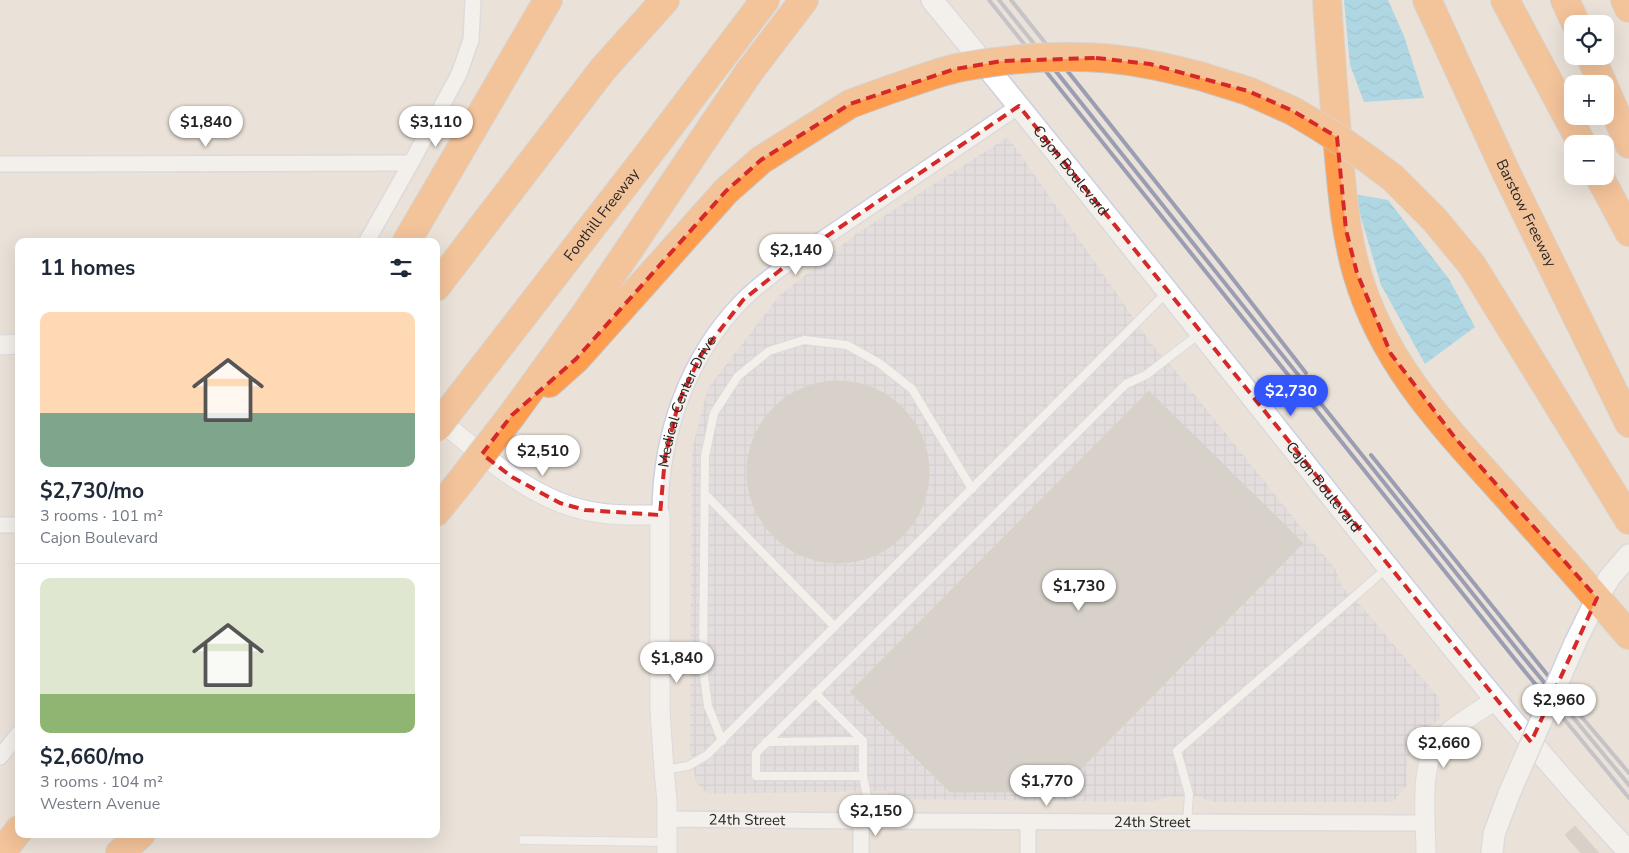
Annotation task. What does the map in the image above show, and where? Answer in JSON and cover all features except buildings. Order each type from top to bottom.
[{"type":"highway","points":[[409,238],[548,0]]},
{"type":"highway","points":[[440,282],[603,70],[665,0]]},
{"type":"highway","name":"Foothill Freeway","points":[[440,423],[765,0]]},
{"type":"highway","points":[[440,507],[512,415],[586,313],[749,72],[804,0]]},
{"type":"highway","points":[[1327,0],[1332,82],[1346,230],[1368,308],[1391,354],[1417,393],[1456,439],[1604,588],[1629,634]]},
{"type":"highway","name":"Barstow Freeway","points":[[1427,0],[1504,170],[1629,423]]},
{"type":"highway","points":[[1505,0],[1577,135]]},
{"type":"highway","points":[[1565,0],[1572,15]]},
{"type":"highway","points":[[1625,0],[1629,8]]},
{"type":"highway","points":[[512,415],[576,359],[726,191],[761,160],[850,104],[891,89],[964,67],[1002,61],[1096,58],[1150,64],[1200,76],[1248,91],[1293,111],[1328,131],[1363,154],[1393,178],[1434,219],[1472,265],[1629,520]]},
{"type":"highway","points":[[1614,110],[1629,144]]},
{"type":"highway","points":[[1605,185],[1629,232]]},
{"type":"highway","points":[[1,853],[15,835]]},
{"type":"highway","points":[[103,853],[116,838]]},
{"type":"highway","points":[[120,853],[137,838]]},
{"type":"main road","name":"Cajon Boulevard","points":[[932,0],[1495,700],[1629,852]]},
{"type":"main road","points":[[1492,853],[1494,834],[1509,794],[1575,643],[1604,588],[1629,555]]},
{"type":"street","points":[[369,238],[459,74],[471,40],[473,0]]},
{"type":"street","name":"Medical Center Drive","points":[[667,848],[667,801],[660,711],[660,488],[671,426],[679,401],[701,354],[732,312],[770,276],[1019,106]]},
{"type":"street","points":[[0,164],[411,163]]},
{"type":"street","points":[[0,345],[15,344]]},
{"type":"street","points":[[440,421],[512,477],[536,492],[560,503],[585,510],[613,514],[660,515]]},
{"type":"street","points":[[0,526],[15,526]]},
{"type":"street","points":[[1426,853],[1426,781],[1430,756],[1446,734],[1495,700]]},
{"type":"street","points":[[0,757],[15,738]]},
{"type":"street","name":"24th Street","points":[[667,818],[861,822],[1426,823]]},
{"type":"street","points":[[861,822],[861,853]]},
{"type":"street","points":[[1028,822],[1028,853]]},
{"type":"lane","points":[[664,770],[688,766],[707,756],[1168,292]]},
{"type":"lane","points":[[863,776],[756,776],[756,753],[1126,384],[1146,375],[1201,333]]},
{"type":"lane","points":[[722,741],[708,706],[703,668],[705,456],[714,413],[738,376],[769,350],[804,340],[847,345],[879,363],[912,389],[972,489]]},
{"type":"lane","points":[[704,494],[835,627]]},
{"type":"lane","points":[[1187,822],[1189,794],[1176,751],[1388,567]]},
{"type":"lane","points":[[815,693],[863,741],[863,776],[866,796],[861,822]]},
{"type":"lane","points":[[766,742],[863,741]]},
{"type":"lane","points":[[523,840],[667,848]]},
{"type":"highlighted area","points":[[1096,58],[1150,64],[1248,91],[1293,111],[1337,137],[1346,230],[1357,273],[1391,354],[1456,439],[1597,598],[1531,742],[1019,106],[799,255],[743,300],[701,355],[679,401],[665,457],[660,515],[585,510],[560,503],[512,477],[482,454],[512,415],[576,359],[726,191],[761,160],[850,104],[955,69],[1002,61]]},
{"type":"shaded area","points":[[1008,137],[1153,346],[1174,369],[1335,569],[1343,588],[1362,607],[1439,698],[1440,719],[1421,732],[1410,751],[1406,769],[1407,785],[1393,802],[1211,802],[1198,796],[1167,797],[1150,802],[888,799],[887,791],[708,794],[696,782],[690,751],[692,449],[708,388],[779,296],[856,234]]},
{"type":"water","points":[[1344,0],[1388,0],[1404,36],[1424,98],[1364,102],[1350,65]]},
{"type":"water","points":[[1354,194],[1388,200],[1449,279],[1475,327],[1425,364],[1381,285]]},
{"type":"railway","points":[[989,0],[1518,663],[1629,798]]},
{"type":"railway","points":[[999,0],[1524,658],[1629,785]]},
{"type":"railway","points":[[1011,0],[1306,373]]},
{"type":"railway","points":[[1371,455],[1570,703],[1629,773]]}]
